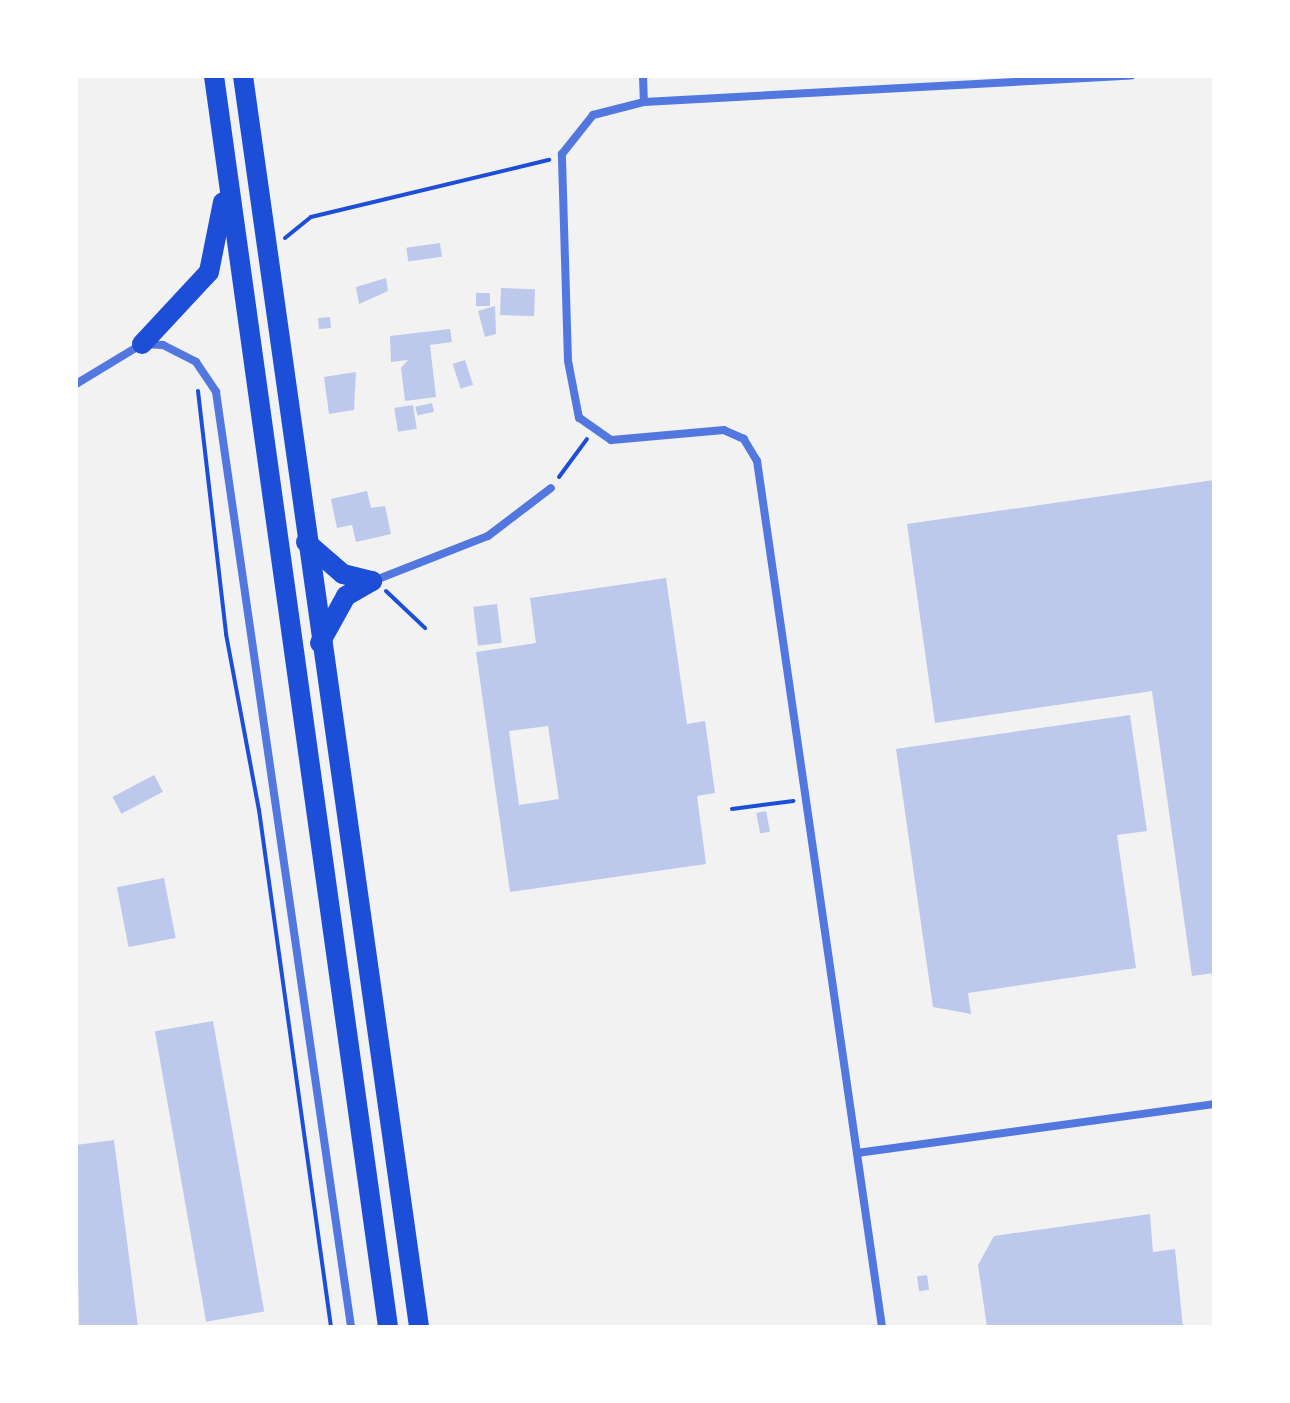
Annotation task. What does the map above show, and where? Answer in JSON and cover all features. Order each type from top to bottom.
[{"type":"highway","points":[[214,76],[388,1327]]},
{"type":"highway","points":[[243,76],[320,643],[419,1327]]},
{"type":"highway","points":[[142,344],[209,272],[227,174]]},
{"type":"highway","points":[[306,542],[343,574],[373,581]]},
{"type":"highway","points":[[320,643],[346,596],[373,581]]},
{"type":"street","points":[[643,76],[644,102]]},
{"type":"street","points":[[882,1327],[757,461],[744,439],[724,430],[628,441],[593,431],[579,418],[568,361],[562,154],[593,115],[644,102],[1131,76]]},
{"type":"street","points":[[76,384],[142,344],[188,356],[216,392],[351,1327]]},
{"type":"street","points":[[373,581],[488,536],[551,488]]},
{"type":"street","points":[[857,1153],[1214,1104]]},
{"type":"path","points":[[267,253],[311,217],[530,169],[562,154]]},
{"type":"path","points":[[196,383],[226,634],[259,810],[331,1327]]},
{"type":"path","points":[[551,488],[593,431]]},
{"type":"path","points":[[373,581],[425,628]]},
{"type":"path","points":[[732,809],[806,799]]},
{"type":"building","points":[[440,243],[442,257],[408,262],[406,248]]},
{"type":"building","points":[[386,278],[388,291],[359,304],[356,287]]},
{"type":"building","points":[[501,288],[535,289],[534,316],[500,315]]},
{"type":"building","points":[[476,293],[490,293],[490,306],[476,306]]},
{"type":"building","points":[[495,306],[496,334],[485,337],[478,311]]},
{"type":"building","points":[[330,317],[331,328],[319,329],[318,318]]},
{"type":"building","points":[[450,329],[452,342],[430,345],[436,397],[405,401],[401,368],[408,360],[391,362],[390,336]]},
{"type":"building","points":[[465,360],[473,385],[461,389],[453,364]]},
{"type":"building","points":[[356,372],[354,410],[329,414],[324,377]]},
{"type":"building","points":[[432,403],[434,412],[417,416],[415,407]]},
{"type":"building","points":[[413,405],[417,429],[398,432],[394,408]]},
{"type":"building","points":[[1214,480],[1214,973],[1192,976],[1152,691],[935,723],[907,524]]},
{"type":"building","points":[[367,491],[371,508],[385,506],[391,534],[356,542],[352,525],[337,528],[331,499]]},
{"type":"building","points":[[666,578],[687,724],[705,721],[715,793],[697,796],[706,864],[510,892],[476,652],[536,643],[530,598]],"holes":[[[548,726],[559,799],[519,805],[509,731]]]},
{"type":"building","points":[[497,604],[502,643],[478,646],[473,607]]},
{"type":"building","points":[[1130,715],[1147,831],[1117,835],[1136,968],[968,993],[971,1014],[933,1007],[896,749]]},
{"type":"building","points":[[154,775],[163,792],[121,814],[113,797]]},
{"type":"building","points":[[766,811],[770,832],[760,834],[756,813]]},
{"type":"building","points":[[164,878],[176,938],[129,947],[117,887]]},
{"type":"building","points":[[213,1021],[264,1312],[206,1322],[155,1031]]},
{"type":"building","points":[[114,1140],[138,1327],[79,1327],[76,1145]]},
{"type":"building","points":[[1150,1214],[1153,1252],[1175,1249],[1183,1327],[987,1327],[978,1265],[994,1236]]},
{"type":"building","points":[[927,1275],[929,1290],[919,1291],[917,1276]]}]
